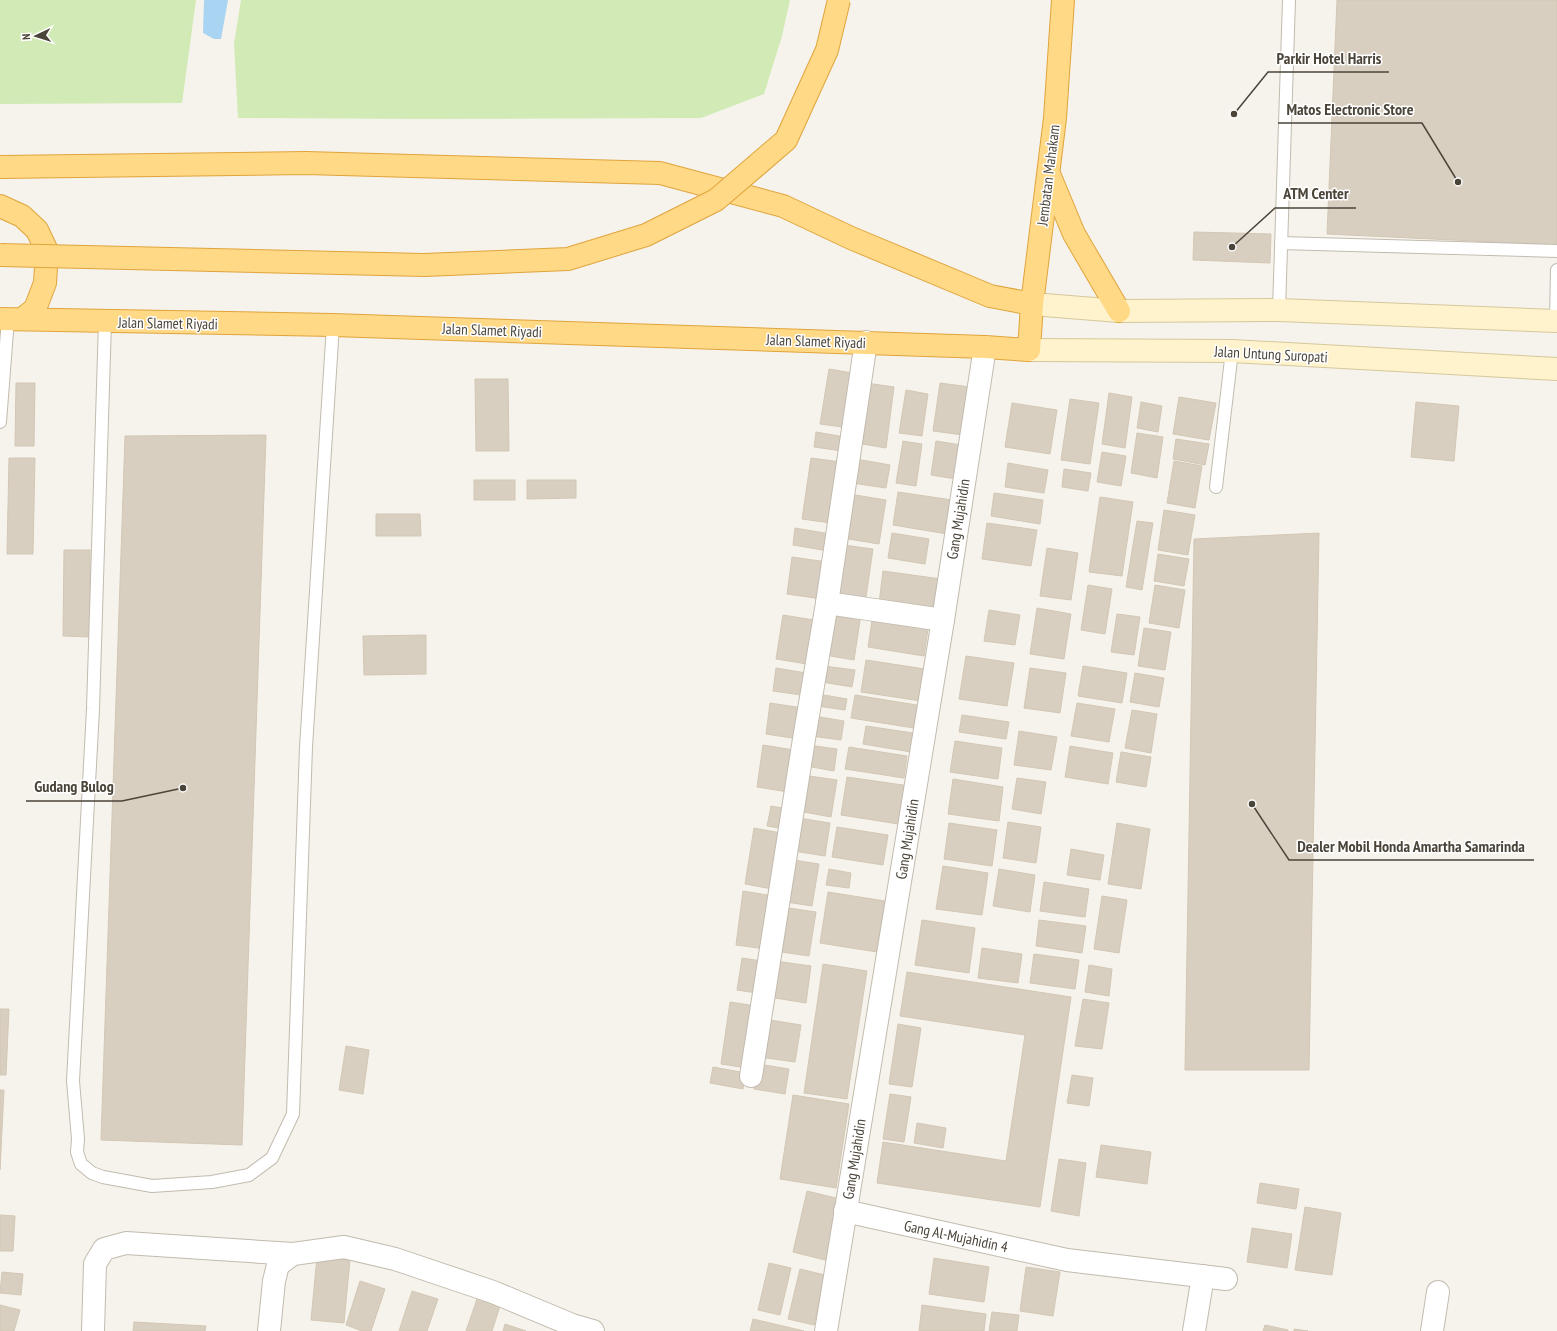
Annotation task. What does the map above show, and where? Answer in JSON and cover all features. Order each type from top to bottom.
[{"type":"highway","points":[[0,255],[424,265],[568,259],[639,238],[716,200],[786,140],[827,50],[839,0]]},
{"type":"highway","name":"Jembatan Mahakam","points":[[1029,350],[1032,304],[1055,118],[1063,0]]},
{"type":"highway","points":[[0,167],[306,163],[660,174],[783,206],[851,238],[990,296],[1032,304]]},
{"type":"highway","points":[[1049,173],[1074,234],[1119,311]]},
{"type":"highway","points":[[0,206],[22,216],[37,230],[47,251],[45,283],[35,309],[10,319]]},
{"type":"highway","name":"Jalan Slamet Riyadi","points":[[10,319],[105,322],[333,325],[985,347]]},
{"type":"highway","name":"Jalan Untung Suropati","points":[[985,347],[1029,350]]},
{"type":"main road","points":[[1032,304],[1119,311],[1279,310],[1556,321]]},
{"type":"main road","name":"Jalan Untung Suropati","points":[[1029,350],[1232,351],[1557,369]]},
{"type":"street","points":[[752,1076],[804,739],[827,603],[866,342]]},
{"type":"street","name":"Gang Mujahidin","points":[[826,1331],[943,620],[985,347]]},
{"type":"street","points":[[827,603],[943,620]]},
{"type":"street","name":"Gang Al-Mujahidin 4","points":[[845,1211],[1067,1260],[1226,1279]]},
{"type":"street","points":[[93,1331],[95,1264],[104,1249],[126,1244],[292,1254],[344,1247],[395,1259],[492,1292],[572,1325],[593,1331]]},
{"type":"street","points":[[269,1331],[274,1281],[278,1266],[292,1254]]},
{"type":"street","points":[[1194,1331],[1203,1276]]},
{"type":"street","points":[[1432,1331],[1438,1292]]},
{"type":"lane","points":[[1279,310],[1289,0]]},
{"type":"lane","points":[[1281,243],[1557,251]]},
{"type":"lane","points":[[1556,321],[1557,270]]},
{"type":"lane","points":[[0,422],[10,319]]},
{"type":"lane","points":[[105,322],[93,709],[73,1081],[78,1139],[77,1152],[81,1164],[92,1173],[103,1177],[152,1186],[212,1182],[249,1175],[272,1158],[293,1114],[306,747],[333,325]]},
{"type":"lane","points":[[1216,487],[1232,351]]},
{"type":"green space","points":[[0,0],[196,0],[182,103],[0,104]]},
{"type":"green space","points":[[241,0],[790,0],[782,36],[764,94],[701,118],[421,119],[238,118],[234,44]]},
{"type":"water","points":[[204,0],[228,0],[221,39],[214,39],[203,33]]},
{"type":"building","points":[[1337,0],[1557,0],[1557,245],[1327,234]]},
{"type":"building","points":[[1194,232],[1271,234],[1270,263],[1193,260]]},
{"type":"building","points":[[829,369],[858,374],[850,428],[820,424]]},
{"type":"building","points":[[475,379],[508,379],[509,451],[476,451]]},
{"type":"building","points":[[16,383],[35,383],[34,446],[15,446]]},
{"type":"building","points":[[866,383],[894,387],[886,448],[857,443]]},
{"type":"building","points":[[940,383],[970,387],[963,435],[933,431]]},
{"type":"building","points":[[906,390],[928,394],[922,436],[899,433]]},
{"type":"building","points":[[1109,393],[1132,397],[1125,448],[1102,444]]},
{"type":"building","points":[[1179,397],[1216,403],[1209,440],[1173,434]]},
{"type":"building","points":[[1070,399],[1099,403],[1090,464],[1061,460]]},
{"type":"building","points":[[1141,402],[1162,406],[1158,432],[1137,428]]},
{"type":"building","points":[[1416,402],[1459,406],[1454,461],[1411,457]]},
{"type":"building","points":[[1012,403],[1057,410],[1050,454],[1005,447]]},
{"type":"building","points":[[816,432],[845,437],[842,451],[814,447]]},
{"type":"building","points":[[1137,433],[1163,437],[1157,478],[1131,473]]},
{"type":"building","points":[[266,435],[242,1145],[101,1140],[125,436]]},
{"type":"building","points":[[1176,439],[1209,444],[1205,465],[1173,459]]},
{"type":"building","points":[[903,441],[922,444],[916,486],[896,483]]},
{"type":"building","points":[[936,441],[968,446],[962,480],[931,475]]},
{"type":"building","points":[[1102,452],[1126,456],[1121,486],[1097,482]]},
{"type":"building","points":[[9,458],[35,458],[33,554],[7,554]]},
{"type":"building","points":[[811,458],[841,462],[831,523],[802,519]]},
{"type":"building","points":[[856,459],[890,465],[886,488],[852,483]]},
{"type":"building","points":[[1174,461],[1202,466],[1195,508],[1167,503]]},
{"type":"building","points":[[1008,463],[1048,470],[1044,493],[1005,487]]},
{"type":"building","points":[[1064,469],[1091,473],[1088,491],[1062,487]]},
{"type":"building","points":[[474,480],[515,480],[515,500],[474,500]]},
{"type":"building","points":[[527,480],[576,480],[576,498],[527,499]]},
{"type":"building","points":[[898,492],[952,500],[947,534],[893,525]]},
{"type":"building","points":[[994,493],[1043,500],[1040,524],[991,516]]},
{"type":"building","points":[[849,494],[886,500],[879,544],[842,538]]},
{"type":"building","points":[[1100,497],[1133,502],[1122,576],[1089,572]]},
{"type":"building","points":[[1164,510],[1195,515],[1188,555],[1158,550]]},
{"type":"building","points":[[376,514],[420,514],[421,536],[376,536]]},
{"type":"building","points":[[1137,521],[1153,523],[1142,590],[1126,587]]},
{"type":"building","points":[[987,523],[1037,530],[1031,566],[982,559]]},
{"type":"building","points":[[795,528],[830,534],[828,551],[793,545]]},
{"type":"building","points":[[892,533],[929,539],[925,564],[888,558]]},
{"type":"building","points":[[1319,533],[1309,1070],[1185,1070],[1194,539]]},
{"type":"building","points":[[843,545],[873,549],[865,604],[834,600]]},
{"type":"building","points":[[1047,548],[1078,553],[1071,600],[1040,596]]},
{"type":"building","points":[[64,550],[90,550],[90,637],[63,636]]},
{"type":"building","points":[[1158,554],[1189,559],[1184,586],[1154,581]]},
{"type":"building","points":[[792,557],[827,562],[822,599],[787,594]]},
{"type":"building","points":[[883,571],[941,579],[936,611],[879,603]]},
{"type":"building","points":[[1088,585],[1112,589],[1105,634],[1081,630]]},
{"type":"building","points":[[1155,585],[1185,590],[1179,628],[1149,623]]},
{"type":"building","points":[[1037,608],[1071,614],[1064,659],[1030,654]]},
{"type":"building","points":[[831,610],[861,614],[854,660],[825,655]]},
{"type":"building","points":[[989,610],[1020,615],[1015,645],[984,641]]},
{"type":"building","points":[[873,614],[929,623],[924,656],[868,647]]},
{"type":"building","points":[[1117,614],[1140,617],[1134,655],[1111,652]]},
{"type":"building","points":[[783,615],[820,621],[813,665],[776,659]]},
{"type":"building","points":[[1144,628],[1171,632],[1165,670],[1138,666]]},
{"type":"building","points":[[426,635],[426,674],[364,675],[363,636]]},
{"type":"building","points":[[966,656],[1014,663],[1007,706],[959,699]]},
{"type":"building","points":[[866,660],[925,669],[921,701],[861,692]]},
{"type":"building","points":[[824,666],[855,670],[852,687],[822,682]]},
{"type":"building","points":[[1083,666],[1127,673],[1122,703],[1078,696]]},
{"type":"building","points":[[776,668],[812,674],[808,696],[773,691]]},
{"type":"building","points":[[1030,668],[1066,673],[1060,713],[1024,708]]},
{"type":"building","points":[[1135,673],[1164,678],[1159,707],[1130,702]]},
{"type":"building","points":[[818,694],[847,699],[845,710],[817,706]]},
{"type":"building","points":[[855,695],[923,706],[920,729],[851,718]]},
{"type":"building","points":[[770,703],[803,708],[798,739],[766,734]]},
{"type":"building","points":[[1077,703],[1115,709],[1109,742],[1071,736]]},
{"type":"building","points":[[1132,710],[1157,714],[1151,753],[1125,748]]},
{"type":"building","points":[[962,715],[1009,722],[1006,739],[959,732]]},
{"type":"building","points":[[814,716],[844,721],[841,740],[811,736]]},
{"type":"building","points":[[866,726],[920,734],[917,753],[863,744]]},
{"type":"building","points":[[1019,731],[1057,737],[1051,770],[1014,765]]},
{"type":"building","points":[[955,741],[1002,748],[998,779],[950,772]]},
{"type":"building","points":[[763,745],[794,750],[788,792],[757,787]]},
{"type":"building","points":[[808,745],[837,749],[834,771],[806,766]]},
{"type":"building","points":[[1070,746],[1113,753],[1108,784],[1065,777]]},
{"type":"building","points":[[849,747],[907,756],[904,778],[845,769]]},
{"type":"building","points":[[1121,752],[1151,757],[1146,787],[1116,782]]},
{"type":"building","points":[[809,776],[837,780],[831,817],[804,812]]},
{"type":"building","points":[[847,777],[910,786],[905,825],[841,815]]},
{"type":"building","points":[[1017,778],[1046,782],[1041,814],[1012,809]]},
{"type":"building","points":[[953,779],[1003,787],[999,821],[948,814]]},
{"type":"building","points":[[771,806],[788,809],[785,829],[767,826]]},
{"type":"building","points":[[799,818],[830,823],[825,856],[794,851]]},
{"type":"building","points":[[1008,822],[1041,827],[1036,863],[1003,858]]},
{"type":"building","points":[[949,823],[997,830],[992,866],[944,859]]},
{"type":"building","points":[[1117,823],[1150,829],[1141,889],[1108,884]]},
{"type":"building","points":[[837,827],[888,835],[883,865],[832,857]]},
{"type":"building","points":[[754,828],[786,834],[778,890],[745,884]]},
{"type":"building","points":[[1071,849],[1104,855],[1100,880],[1067,875]]},
{"type":"building","points":[[793,860],[819,864],[812,906],[786,902]]},
{"type":"building","points":[[943,866],[988,873],[982,915],[936,909]]},
{"type":"building","points":[[829,869],[851,873],[849,888],[826,885]]},
{"type":"building","points":[[999,869],[1035,875],[1030,912],[993,906]]},
{"type":"building","points":[[1044,882],[1089,889],[1085,917],[1040,911]]},
{"type":"building","points":[[743,891],[774,896],[765,949],[736,945]]},
{"type":"building","points":[[828,892],[885,901],[877,952],[820,943]]},
{"type":"building","points":[[1102,896],[1127,900],[1119,953],[1094,949]]},
{"type":"building","points":[[782,907],[816,912],[809,956],[775,951]]},
{"type":"building","points":[[922,920],[975,928],[969,973],[915,965]]},
{"type":"building","points":[[1039,920],[1086,926],[1082,953],[1036,946]]},
{"type":"building","points":[[982,948],[1022,954],[1018,983],[978,978]]},
{"type":"building","points":[[1034,954],[1079,960],[1075,989],[1030,983]]},
{"type":"building","points":[[742,958],[768,962],[763,994],[737,990]]},
{"type":"building","points":[[775,961],[811,966],[806,1003],[769,997]]},
{"type":"building","points":[[823,964],[867,971],[847,1099],[804,1093]]},
{"type":"building","points":[[1089,965],[1112,969],[1109,996],[1085,992]]},
{"type":"building","points":[[907,972],[1071,997],[1040,1207],[877,1183],[883,1142],[1006,1161],[1025,1035],[900,1016]]},
{"type":"building","points":[[1083,999],[1109,1003],[1102,1049],[1075,1046]]},
{"type":"building","points":[[730,1002],[756,1006],[747,1068],[721,1064]]},
{"type":"building","points":[[0,1009],[9,1009],[6,1075],[0,1075]]},
{"type":"building","points":[[764,1019],[801,1025],[795,1062],[759,1057]]},
{"type":"building","points":[[898,1024],[921,1028],[912,1087],[889,1084]]},
{"type":"building","points":[[346,1046],[369,1050],[363,1094],[339,1090]]},
{"type":"building","points":[[758,1064],[789,1069],[785,1094],[754,1089]]},
{"type":"building","points":[[713,1067],[746,1073],[743,1089],[710,1083]]},
{"type":"building","points":[[1072,1075],[1093,1078],[1089,1106],[1067,1103]]},
{"type":"building","points":[[0,1090],[4,1090],[0,1170]]},
{"type":"building","points":[[890,1094],[911,1097],[904,1142],[883,1139]]},
{"type":"building","points":[[793,1095],[849,1104],[836,1188],[780,1179]]},
{"type":"building","points":[[917,1123],[946,1128],[943,1148],[914,1143]]},
{"type":"building","points":[[1101,1145],[1151,1152],[1147,1184],[1096,1177]]},
{"type":"building","points":[[1059,1159],[1086,1163],[1079,1216],[1051,1211]]},
{"type":"building","points":[[1260,1183],[1299,1189],[1296,1209],[1257,1203]]},
{"type":"building","points":[[807,1191],[844,1200],[829,1261],[793,1252]]},
{"type":"building","points":[[1305,1207],[1341,1213],[1332,1275],[1295,1270]]},
{"type":"building","points":[[0,1215],[15,1216],[13,1251],[0,1251]]},
{"type":"building","points":[[1252,1228],[1292,1234],[1287,1268],[1247,1262]]},
{"type":"building","points":[[317,1257],[350,1260],[344,1323],[311,1320]]},
{"type":"building","points":[[934,1258],[989,1267],[984,1302],[929,1294]]},
{"type":"building","points":[[769,1263],[791,1268],[780,1315],[758,1310]]},
{"type":"building","points":[[1026,1267],[1060,1272],[1053,1316],[1020,1311]]},
{"type":"building","points":[[800,1269],[825,1275],[814,1325],[788,1319]]},
{"type":"building","points":[[2,1272],[23,1274],[21,1295],[0,1293]]},
{"type":"building","points":[[360,1281],[385,1289],[371,1331],[362,1331],[346,1325]]},
{"type":"building","points":[[412,1291],[438,1299],[427,1331],[399,1331]]},
{"type":"building","points":[[478,1296],[501,1303],[492,1331],[466,1331]]},
{"type":"building","points":[[0,1305],[20,1310],[14,1331],[0,1331]]},
{"type":"building","points":[[922,1305],[986,1314],[984,1331],[919,1331]]},
{"type":"building","points":[[992,1312],[1019,1315],[1017,1331],[989,1331]]},
{"type":"building","points":[[753,1319],[804,1331],[750,1331]]},
{"type":"building","points":[[134,1322],[206,1326],[205,1331],[133,1331]]},
{"type":"building","points":[[505,1324],[526,1331],[503,1331]]},
{"type":"building","points":[[1265,1325],[1288,1330],[1288,1331],[1263,1331]]},
{"type":"building","points":[[1294,1329],[1308,1331],[1294,1331]]},
{"type":"place","name":"Parkir Hotel Harris","points":[[1234,114]]},
{"type":"place","name":"Matos Electronic Store","points":[[1458,182]]},
{"type":"place","name":"ATM Center","points":[[1232,247]]},
{"type":"place","name":"Gudang Bulog","points":[[183,788]]},
{"type":"place","name":"Dealer Mobil Honda Amartha Samarinda","points":[[1252,804]]}]
